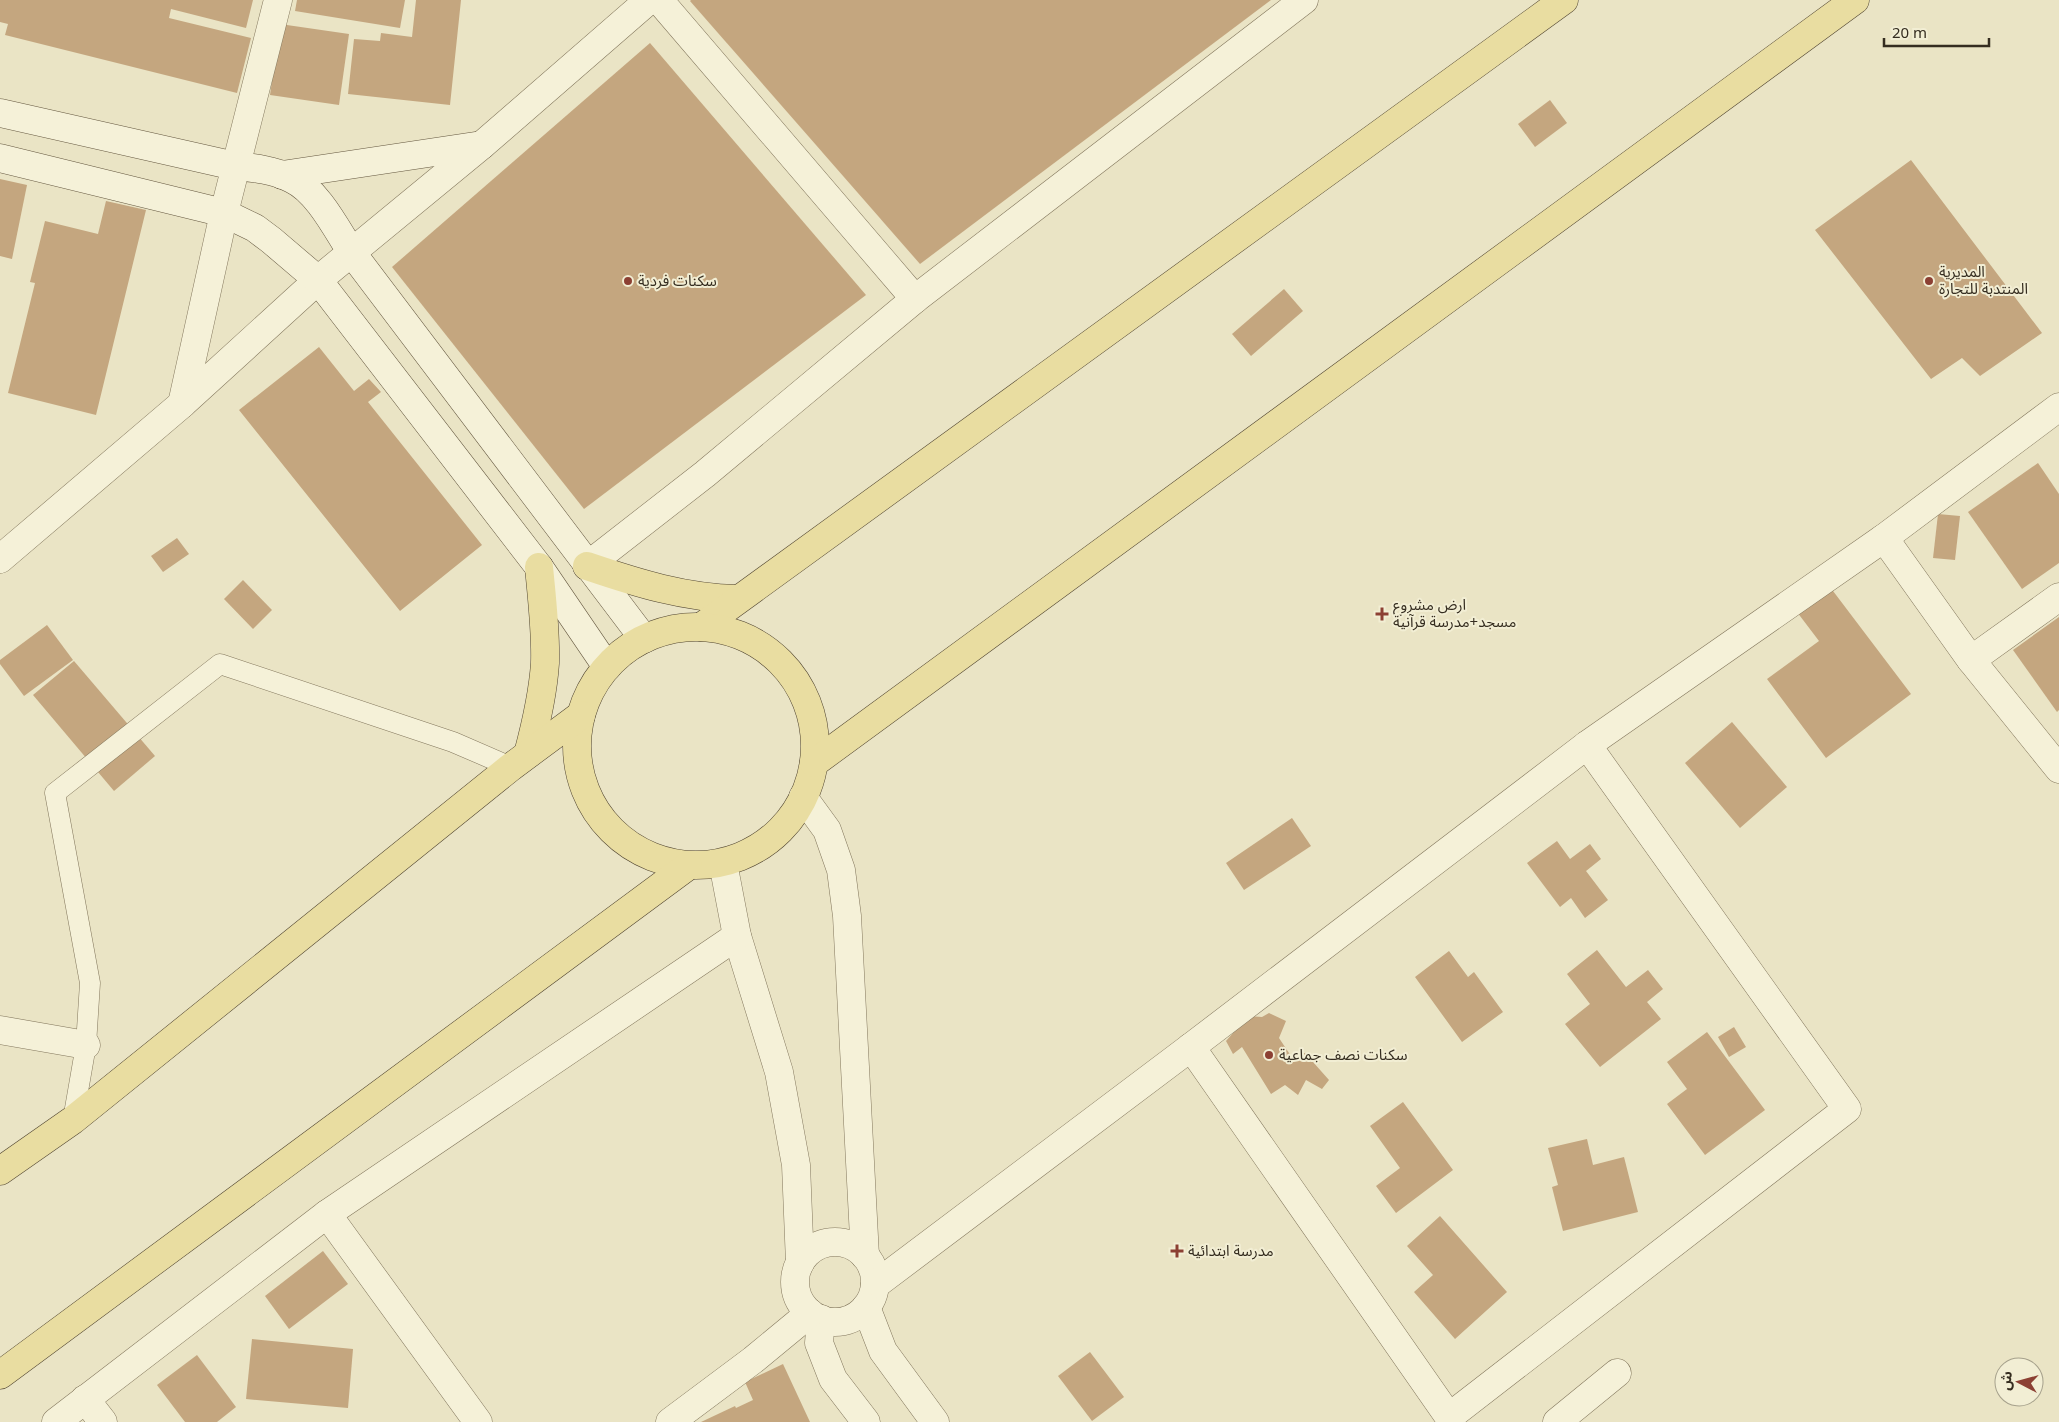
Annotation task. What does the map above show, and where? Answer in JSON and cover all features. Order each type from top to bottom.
[{"type":"main road","points":[[701,627],[1564,0]]},
{"type":"main road","points":[[814,764],[1855,0]]},
{"type":"main road","points":[[587,566],[635,582],[687,596],[738,599]]},
{"type":"main road","points":[[520,760],[539,711],[545,665],[545,620],[539,567]]},
{"type":"main road","points":[[701,627],[740,635],[774,656],[799,686],[813,724],[814,764],[803,797],[784,827],[756,849],[724,863],[688,866],[654,858],[624,842],[599,816],[583,785],[577,750],[581,715],[587,698],[607,667],[624,651],[644,639],[672,629],[701,627]]},
{"type":"main road","points":[[0,1171],[73,1120],[520,760],[581,715]]},
{"type":"main road","points":[[0,1375],[688,866]]},
{"type":"street","points":[[182,404],[235,166],[278,0]]},
{"type":"street","points":[[0,559],[182,404],[318,280],[482,145],[649,0]]},
{"type":"street","points":[[659,0],[915,299]]},
{"type":"street","points":[[587,566],[705,474],[915,299],[1304,0]]},
{"type":"street","points":[[0,113],[235,166],[266,170],[282,174],[307,189],[319,203],[352,253],[644,639]]},
{"type":"street","points":[[282,174],[482,145]]},
{"type":"street","points":[[0,158],[224,213],[254,228],[271,240],[318,280],[539,567],[607,667]]},
{"type":"street","points":[[936,1422],[883,1351],[871,1296],[874,1273],[869,1260],[860,1250],[847,1243],[834,1241],[820,1244],[808,1252],[800,1263],[796,1276],[796,1290],[801,1303],[816,1316],[833,1322],[857,1316],[871,1296],[1191,1047],[1587,746],[1884,538],[2059,407]]},
{"type":"street","points":[[1884,538],[1971,660],[2059,769]]},
{"type":"street","points":[[1971,660],[2059,597]]},
{"type":"street","points":[[1191,1047],[1449,1417],[1846,1109],[1587,746]]},
{"type":"street","points":[[803,797],[827,830],[841,870],[848,916],[865,1256]]},
{"type":"street","points":[[724,863],[737,936],[779,1072],[796,1165],[800,1263]]},
{"type":"street","points":[[56,1422],[326,1214],[737,936]]},
{"type":"street","points":[[0,1030],[86,1045]]},
{"type":"street","points":[[326,1214],[478,1422]]},
{"type":"street","points":[[670,1422],[816,1316]]},
{"type":"street","points":[[816,1316],[819,1343],[833,1379],[866,1422]]},
{"type":"street","points":[[1557,1422],[1617,1373]]},
{"type":"street","points":[[85,1399],[103,1422]]},
{"type":"lane","points":[[73,1120],[86,1045],[90,983],[55,793],[220,664],[453,742],[520,760]]},
{"type":"building","points":[[0,0],[253,0],[246,28],[171,9],[169,18],[251,38],[237,93],[5,35],[8,24],[0,22]]},
{"type":"building","points":[[297,0],[405,0],[400,28],[295,11]]},
{"type":"building","points":[[416,0],[461,0],[450,105],[348,94],[354,39],[380,41],[381,33],[412,37]]},
{"type":"building","points":[[691,0],[1271,0],[920,264]]},
{"type":"building","points":[[280,24],[349,34],[339,105],[270,95]]},
{"type":"building","name":"سكنات فردية","points":[[650,43],[866,295],[584,509],[392,267]]},
{"type":"building","points":[[1550,100],[1567,123],[1535,147],[1518,124]]},
{"type":"building","name":"المديرية المنتدبة للتجارة","points":[[1911,160],[2042,333],[1980,376],[1962,358],[1931,379],[1815,230]]},
{"type":"building","points":[[0,179],[27,185],[12,259],[0,256]]},
{"type":"building","points":[[106,201],[146,210],[96,415],[8,393],[35,283],[30,282],[45,221],[98,234]]},
{"type":"building","points":[[1284,289],[1303,311],[1251,356],[1232,334]]},
{"type":"building","points":[[319,347],[354,391],[369,379],[381,392],[368,402],[482,545],[400,611],[239,410]]},
{"type":"building","points":[[2038,463],[2059,494],[2059,563],[2022,589],[1968,512]]},
{"type":"building","points":[[1938,514],[1960,516],[1955,560],[1933,558]]},
{"type":"building","points":[[177,538],[189,554],[163,572],[151,556]]},
{"type":"building","points":[[243,580],[272,610],[253,629],[224,599]]},
{"type":"building","points":[[1830,587],[1911,694],[1826,758],[1767,679],[1819,641],[1797,612]]},
{"type":"building","points":[[2059,617],[2059,710],[2057,712],[2013,650]]},
{"type":"building","points":[[47,625],[73,660],[24,696],[0,664],[0,660]]},
{"type":"building","points":[[74,661],[155,756],[114,791],[33,695]]},
{"type":"building","points":[[1732,722],[1787,787],[1740,828],[1685,763]]},
{"type":"building","points":[[1292,818],[1311,846],[1244,890],[1226,863]]},
{"type":"building","points":[[1557,841],[1570,859],[1590,844],[1601,859],[1586,871],[1608,900],[1585,918],[1571,898],[1560,907],[1527,863]]},
{"type":"building","points":[[1597,950],[1626,987],[1648,970],[1663,989],[1647,1002],[1661,1019],[1600,1067],[1565,1024],[1590,1004],[1567,974]]},
{"type":"building","points":[[1449,951],[1468,977],[1474,972],[1503,1012],[1462,1042],[1415,977]]},
{"type":"building","name":"سكنات نصف جماعية","points":[[1269,1013],[1286,1021],[1279,1038],[1291,1056],[1305,1053],[1329,1080],[1322,1089],[1306,1080],[1298,1095],[1285,1085],[1271,1094],[1242,1047],[1233,1054],[1226,1041],[1248,1016],[1262,1017]]},
{"type":"building","points":[[1734,1027],[1746,1047],[1729,1057],[1718,1037]]},
{"type":"building","points":[[1707,1032],[1765,1110],[1705,1155],[1667,1104],[1687,1089],[1667,1062]]},
{"type":"building","points":[[1403,1102],[1453,1170],[1396,1213],[1376,1186],[1400,1168],[1370,1126]]},
{"type":"building","points":[[1587,1139],[1593,1165],[1624,1157],[1638,1212],[1563,1231],[1552,1187],[1558,1185],[1548,1148]]},
{"type":"building","points":[[1440,1216],[1507,1292],[1455,1339],[1414,1292],[1433,1275],[1407,1246]]},
{"type":"building","points":[[323,1251],[348,1284],[289,1329],[265,1296]]},
{"type":"building","points":[[252,1339],[353,1349],[348,1408],[246,1399]]},
{"type":"building","points":[[1090,1352],[1124,1397],[1092,1421],[1058,1376]]},
{"type":"building","points":[[197,1355],[236,1407],[217,1422],[185,1422],[157,1385]]},
{"type":"building","points":[[783,1364],[810,1422],[701,1422],[753,1400],[745,1382]]},
{"type":"place","name":"سكنات فردية","points":[[628,281]]},
{"type":"place","name":"المديرية المنتدبة للتجارة","points":[[1929,281]]},
{"type":"place","name":"ارض مشروع مسجد+مدرسة قرآنية","points":[[1382,614]]},
{"type":"place","name":"سكنات نصف جماعية","points":[[1269,1055]]},
{"type":"place","name":"مدرسة ابتدائية","points":[[1177,1251]]}]
